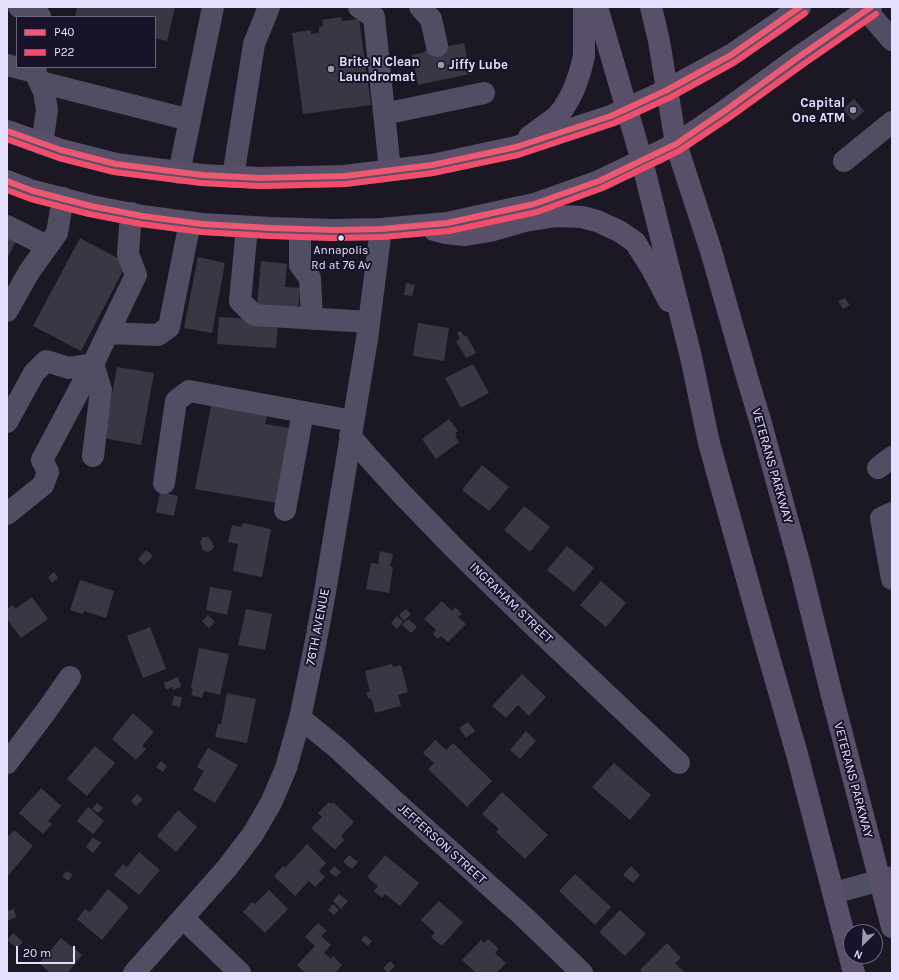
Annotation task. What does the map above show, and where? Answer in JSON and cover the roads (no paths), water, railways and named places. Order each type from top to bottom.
[{"type":"main road","points":[[516,148],[555,118],[569,99],[580,72],[584,56],[584,7]]},
{"type":"main road","points":[[597,7],[642,161],[691,357],[709,443],[797,754],[854,973]]},
{"type":"main road","name":"VETERANS PARKWAY","points":[[651,7],[659,41],[676,144],[711,251],[799,562],[831,692],[886,879],[892,927]]},
{"type":"main road","points":[[7,131],[61,150],[116,164],[202,175],[260,178],[345,176],[432,165],[516,148],[611,116],[667,90],[731,55],[800,7]]},
{"type":"main road","points":[[7,181],[33,191],[91,206],[190,222],[247,227],[334,230],[380,229],[447,223],[534,204],[599,181],[676,144],[868,9]]},
{"type":"main road","points":[[418,225],[445,233],[465,235],[490,231],[525,221],[558,216],[582,217],[598,221],[619,231],[635,242],[683,324]]},
{"type":"street","points":[[19,7],[41,13]]},
{"type":"street","points":[[179,173],[213,7]]},
{"type":"street","points":[[233,177],[254,44],[269,7]]},
{"type":"street","points":[[420,7],[431,19],[437,46]]},
{"type":"street","points":[[868,9],[892,40]]},
{"type":"street","points":[[373,10],[390,170]]},
{"type":"street","points":[[17,68],[190,120]]},
{"type":"street","points":[[37,74],[44,92],[47,110],[42,144]]},
{"type":"street","points":[[384,114],[484,93]]},
{"type":"street","points":[[844,161],[892,122]]},
{"type":"street","points":[[7,311],[29,272],[57,233],[63,198]]},
{"type":"street","points":[[7,514],[43,485],[48,472],[42,460],[93,364],[136,275],[128,254],[131,213]]},
{"type":"street","points":[[108,333],[158,335],[169,327],[190,222]]},
{"type":"street","points":[[7,226],[47,246]]},
{"type":"street","points":[[247,227],[240,301],[254,315],[369,322]]},
{"type":"street","points":[[300,229],[300,265],[310,278],[312,318]]},
{"type":"street","name":"76TH AVENUE","points":[[134,973],[228,868],[253,834],[272,803],[286,768],[300,718],[324,598],[369,322],[380,229]]},
{"type":"street","points":[[7,422],[34,373],[46,361],[69,368],[93,364]]},
{"type":"street","points":[[93,364],[101,390],[93,456]]},
{"type":"street","points":[[164,483],[176,401],[189,390],[303,412],[351,428]]},
{"type":"street","points":[[285,510],[303,412]]},
{"type":"street","name":"INGRAHAM STREET","points":[[351,428],[369,458],[456,550],[679,763]]},
{"type":"street","points":[[892,513],[880,518],[892,579]]},
{"type":"street","points":[[7,763],[70,678]]},
{"type":"street","name":"JEFFERSON STREET","points":[[300,718],[336,747],[523,916],[582,973]]},
{"type":"street","points":[[834,893],[886,879]]},
{"type":"street","points":[[183,918],[240,973]]},
{"type":"place","name":"Jiffy Lube","points":[[441,65]]},
{"type":"place","name":"Brite N Clean Laundromat","points":[[331,69]]},
{"type":"place","name":"Capital One ATM","points":[[853,110]]},
{"type":"place","name":"Annapolis Rd at 76 Av","points":[[341,238]]}]
